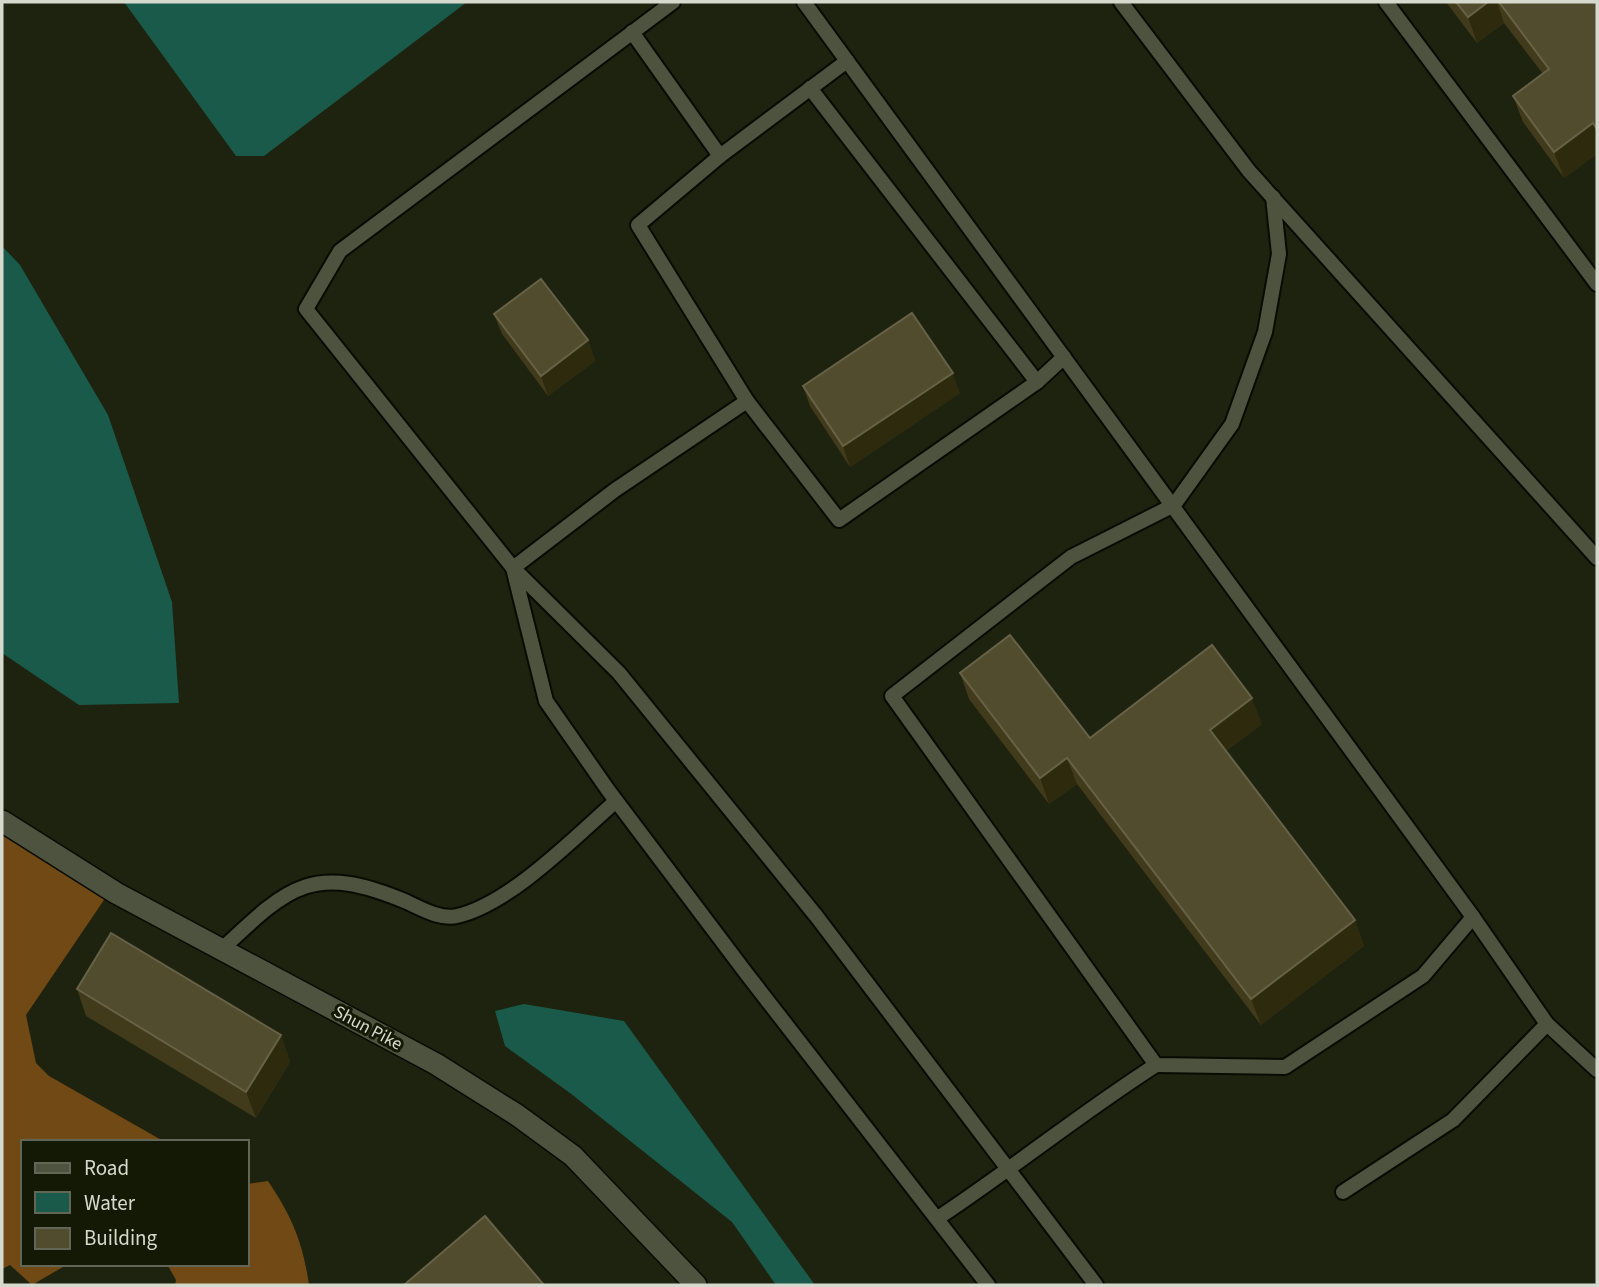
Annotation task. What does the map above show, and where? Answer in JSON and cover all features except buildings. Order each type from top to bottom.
[{"type":"main road","name":"Shun Pike","points":[[2,821],[116,893],[220,951],[436,1064],[517,1115],[573,1156],[696,1285]]},
{"type":"lane","points":[[673,2],[341,251],[306,309],[513,568],[619,673],[817,917],[1096,1285]]},
{"type":"lane","points":[[804,2],[1174,505],[1473,917],[1547,1024],[1597,1070]]},
{"type":"lane","points":[[1121,2],[1273,197],[1597,558]]},
{"type":"lane","points":[[1386,2],[1597,284]]},
{"type":"lane","points":[[632,32],[720,156]]},
{"type":"lane","points":[[847,61],[720,156],[638,225],[747,401],[839,520],[1037,382],[1065,357]]},
{"type":"lane","points":[[810,89],[1037,382]]},
{"type":"lane","points":[[1156,1065],[892,696],[1071,557],[1174,505],[1232,424],[1265,332],[1279,254],[1273,197]]},
{"type":"lane","points":[[513,568],[615,490],[747,401]]},
{"type":"lane","points":[[513,568],[546,701],[616,801],[988,1285]]},
{"type":"lane","points":[[220,951],[265,909],[301,887],[338,880],[384,893],[434,914],[455,917],[485,906],[552,857],[616,801]]},
{"type":"lane","points":[[938,1218],[1009,1171],[1099,1102],[1156,1065],[1285,1067],[1423,976],[1473,917]]},
{"type":"lane","points":[[1343,1192],[1453,1120],[1547,1024]]},
{"type":"shaded area","points":[[2,822],[108,894],[26,1015],[36,1063],[49,1076],[161,1140],[21,1140],[21,1266],[65,1266],[32,1285],[10,1265],[2,1269]]},
{"type":"shaded area","points":[[268,1181],[284,1206],[295,1230],[309,1285],[175,1285],[176,1280],[168,1266],[248,1266],[248,1184]]},
{"type":"water","points":[[124,2],[467,2],[264,156],[236,156]]},
{"type":"water","points":[[2,246],[20,265],[108,415],[172,602],[179,703],[79,705],[2,653]]},
{"type":"water","points":[[524,1004],[624,1021],[815,1285],[776,1285],[732,1222],[570,1093],[505,1046],[495,1011]]}]
